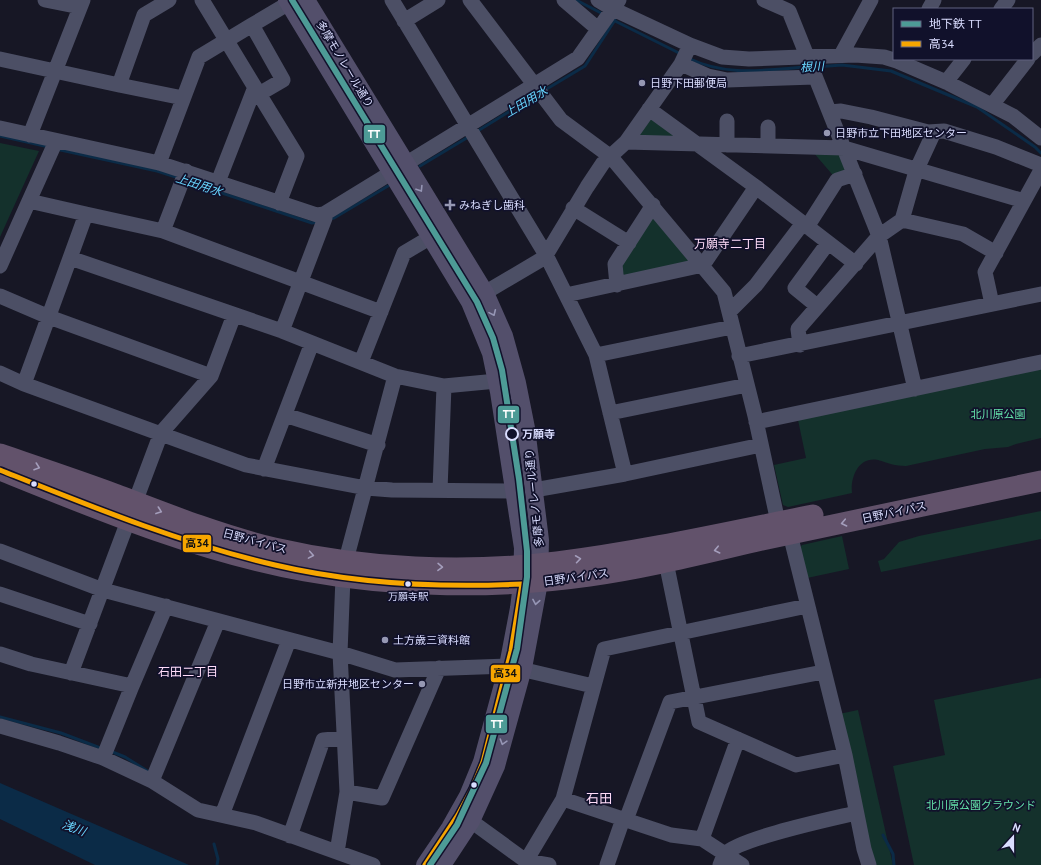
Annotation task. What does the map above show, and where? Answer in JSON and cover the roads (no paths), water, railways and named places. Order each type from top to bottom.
[{"type":"highway","name":"日野バイパス","points":[[0,454],[131,511],[200,545],[242,557],[307,572],[344,568],[446,585],[531,573],[613,554],[784,528],[977,488],[1041,481]]},
{"type":"highway","name":"日野バイパス","points":[[977,488],[1041,468]]},
{"type":"highway","name":"日野バイパス","points":[[0,470],[131,511]]},
{"type":"highway","name":"日野バイパス","points":[[531,573],[592,576],[666,562],[784,528]]},
{"type":"main road","name":"多摩モノレール通り","points":[[294,1],[477,297],[497,380],[523,548],[531,573]]},
{"type":"main road","name":"多摩モノレール通り","points":[[398,168],[432,237],[504,336],[517,383],[526,428],[540,540],[519,608],[516,667],[496,766],[471,821],[442,865]]},
{"type":"main road","name":"多摩モノレール通り","points":[[425,865],[450,828],[468,796],[482,762],[516,667]]},
{"type":"street","points":[[30,135],[81,4],[45,0]]},
{"type":"street","points":[[119,85],[144,15],[169,0]]},
{"type":"street","points":[[202,0],[297,156],[279,203]]},
{"type":"street","points":[[392,0],[470,132],[546,255],[596,355],[625,474]]},
{"type":"street","points":[[404,21],[438,0]]},
{"type":"street","points":[[470,0],[539,89],[561,120],[611,158],[642,197],[653,205],[724,292],[761,445],[807,606],[845,755],[856,813],[869,865]]},
{"type":"street","points":[[564,0],[598,29]]},
{"type":"street","points":[[598,0],[616,4],[690,45],[711,54],[731,59],[812,67]]},
{"type":"street","points":[[764,0],[793,6],[812,67],[879,236],[915,389]]},
{"type":"street","points":[[841,55],[871,0]]},
{"type":"street","points":[[1002,8],[1008,0]]},
{"type":"street","points":[[159,163],[199,57],[294,1]]},
{"type":"street","points":[[282,331],[323,221],[398,168],[470,132],[539,89],[578,58],[616,4]]},
{"type":"street","points":[[218,182],[257,91],[283,80],[252,25]]},
{"type":"street","points":[[477,297],[542,259],[546,255],[573,208],[603,163],[611,158],[626,142],[681,64],[690,45]]},
{"type":"street","points":[[1033,53],[1041,45]]},
{"type":"street","points":[[681,64],[708,76],[727,80],[812,67],[841,55],[870,55],[893,59]]},
{"type":"street","points":[[0,59],[183,98]]},
{"type":"street","points":[[897,60],[946,82],[1013,116],[1041,138]]},
{"type":"street","points":[[946,82],[963,60]]},
{"type":"street","points":[[992,105],[1027,60]]},
{"type":"street","points":[[649,109],[756,186],[856,264]]},
{"type":"street","points":[[830,112],[841,111],[934,132],[944,131],[996,147],[1041,164]]},
{"type":"street","points":[[727,121],[727,145]]},
{"type":"street","points":[[768,127],[768,146]]},
{"type":"street","points":[[0,128],[30,135],[54,146],[159,163],[184,177],[218,182],[317,215],[323,221]]},
{"type":"street","points":[[800,345],[798,329],[879,236],[902,220],[916,171],[934,132]]},
{"type":"street","points":[[626,142],[844,148],[916,171],[1024,201]]},
{"type":"street","points":[[0,266],[54,146]]},
{"type":"street","points":[[992,304],[985,272],[1041,170]]},
{"type":"street","points":[[729,312],[756,286],[805,225],[837,180],[855,174]]},
{"type":"street","points":[[163,230],[184,177]]},
{"type":"street","points":[[566,295],[617,285],[702,265],[756,186]]},
{"type":"street","points":[[28,201],[163,230],[381,312]]},
{"type":"street","points":[[617,285],[615,264],[653,205]]},
{"type":"street","points":[[573,208],[629,243]]},
{"type":"street","points":[[24,384],[86,214]]},
{"type":"street","points":[[902,220],[963,234],[996,253]]},
{"type":"street","points":[[361,362],[404,254],[432,237]]},
{"type":"street","points":[[817,306],[795,288],[828,243]]},
{"type":"street","points":[[70,258],[282,331],[395,376],[444,386],[497,380]]},
{"type":"street","points":[[739,356],[800,345],[900,322],[1041,294]]},
{"type":"street","points":[[0,296],[49,317],[211,376]]},
{"type":"street","points":[[71,673],[161,433],[211,376],[234,315]]},
{"type":"street","points":[[596,355],[732,328]]},
{"type":"street","points":[[264,470],[312,343]]},
{"type":"street","points":[[756,422],[1041,362]]},
{"type":"street","points":[[0,373],[24,384],[246,465],[264,470],[366,488],[514,491]]},
{"type":"street","points":[[337,852],[347,792],[340,653],[344,568],[378,445],[395,376]]},
{"type":"street","points":[[610,414],[747,385]]},
{"type":"street","points":[[440,490],[444,386]]},
{"type":"street","points":[[285,415],[378,445]]},
{"type":"street","points":[[534,490],[625,474],[761,445]]},
{"type":"street","points":[[0,551],[103,590],[340,653],[395,670],[516,667],[593,686]]},
{"type":"street","points":[[666,562],[682,632],[699,722],[796,765],[845,755]]},
{"type":"street","points":[[0,594],[90,624]]},
{"type":"street","points":[[106,753],[132,686],[166,606]]},
{"type":"street","points":[[526,861],[563,799],[604,649],[807,606]]},
{"type":"street","points":[[154,777],[218,621]]},
{"type":"street","points":[[222,815],[289,640]]},
{"type":"street","points":[[0,654],[30,664],[132,686]]},
{"type":"street","points":[[347,792],[382,798],[440,668]]},
{"type":"street","points":[[607,865],[670,702],[823,672]]},
{"type":"street","points":[[0,726],[66,745],[106,753],[154,777],[198,810],[256,823],[373,865]]},
{"type":"street","points":[[290,836],[323,740],[344,738]]},
{"type":"street","points":[[702,839],[738,739]]},
{"type":"street","points":[[563,799],[671,835],[702,839],[710,843],[722,860],[742,865]]},
{"type":"street","points":[[722,860],[739,845],[808,824],[856,813]]},
{"type":"street","points":[[471,821],[526,861],[549,865]]},
{"type":"water","name":"浅川","points":[[0,783],[189,865],[95,865],[0,819]]},
{"type":"waterway","name":"根川","points":[[576,0],[603,14]]},
{"type":"waterway","name":"根川","points":[[611,19],[681,54]]},
{"type":"waterway","name":"上田用水","points":[[545,90],[585,66],[615,20]]},
{"type":"waterway","name":"根川","points":[[688,58],[717,68],[731,70],[746,71],[806,67]]},
{"type":"waterway","name":"根川","points":[[815,67],[842,65],[891,71],[977,107],[1035,147],[1041,153]]},
{"type":"waterway","name":"上田用水","points":[[476,132],[536,95]]},
{"type":"waterway","name":"上田用水","points":[[0,136],[49,147]]},
{"type":"waterway","name":"上田用水","points":[[420,166],[470,136]]},
{"type":"waterway","name":"上田用水","points":[[56,149],[157,171],[179,178]]},
{"type":"waterway","name":"上田用水","points":[[186,181],[312,223],[318,222]]},
{"type":"waterway","name":"上田用水","points":[[329,219],[334,218],[388,186]]},
{"type":"waterway","points":[[0,717],[61,733],[103,749]]},
{"type":"waterway","points":[[110,751],[125,757],[149,772]]},
{"type":"waterway","points":[[883,835],[893,854],[894,865]]},
{"type":"waterway","points":[[214,844],[218,859],[217,865]]},
{"type":"metro line","name":"TT","points":[[292,0],[477,302],[493,338],[502,370],[519,479],[527,551],[527,577],[517,649],[486,763],[457,825],[430,865]]},
{"type":"place","name":"日野下田郵便局","points":[[642,83]]},
{"type":"place","name":"日野市立下田地区センター","points":[[827,133]]},
{"type":"place","name":"みねぎし歯科","points":[[450,205]]},
{"type":"place","name":"万願寺","points":[[512,434]]},
{"type":"place","name":"万願寺駅","points":[[408,584]]},
{"type":"place","name":"土方歳三資料館","points":[[385,640]]},
{"type":"place","name":"日野市立新井地区センター","points":[[422,684]]},
{"type":"district","name":"万願寺二丁目","points":[[730,244]]},
{"type":"district","name":"石田二丁目","points":[[188,672]]},
{"type":"district","name":"石田","points":[[599,798]]},
{"type":"park label","name":"北川原公園","points":[[998,414]]},
{"type":"park label","name":"北川原公園グラウンド","points":[[981,805]]}]
